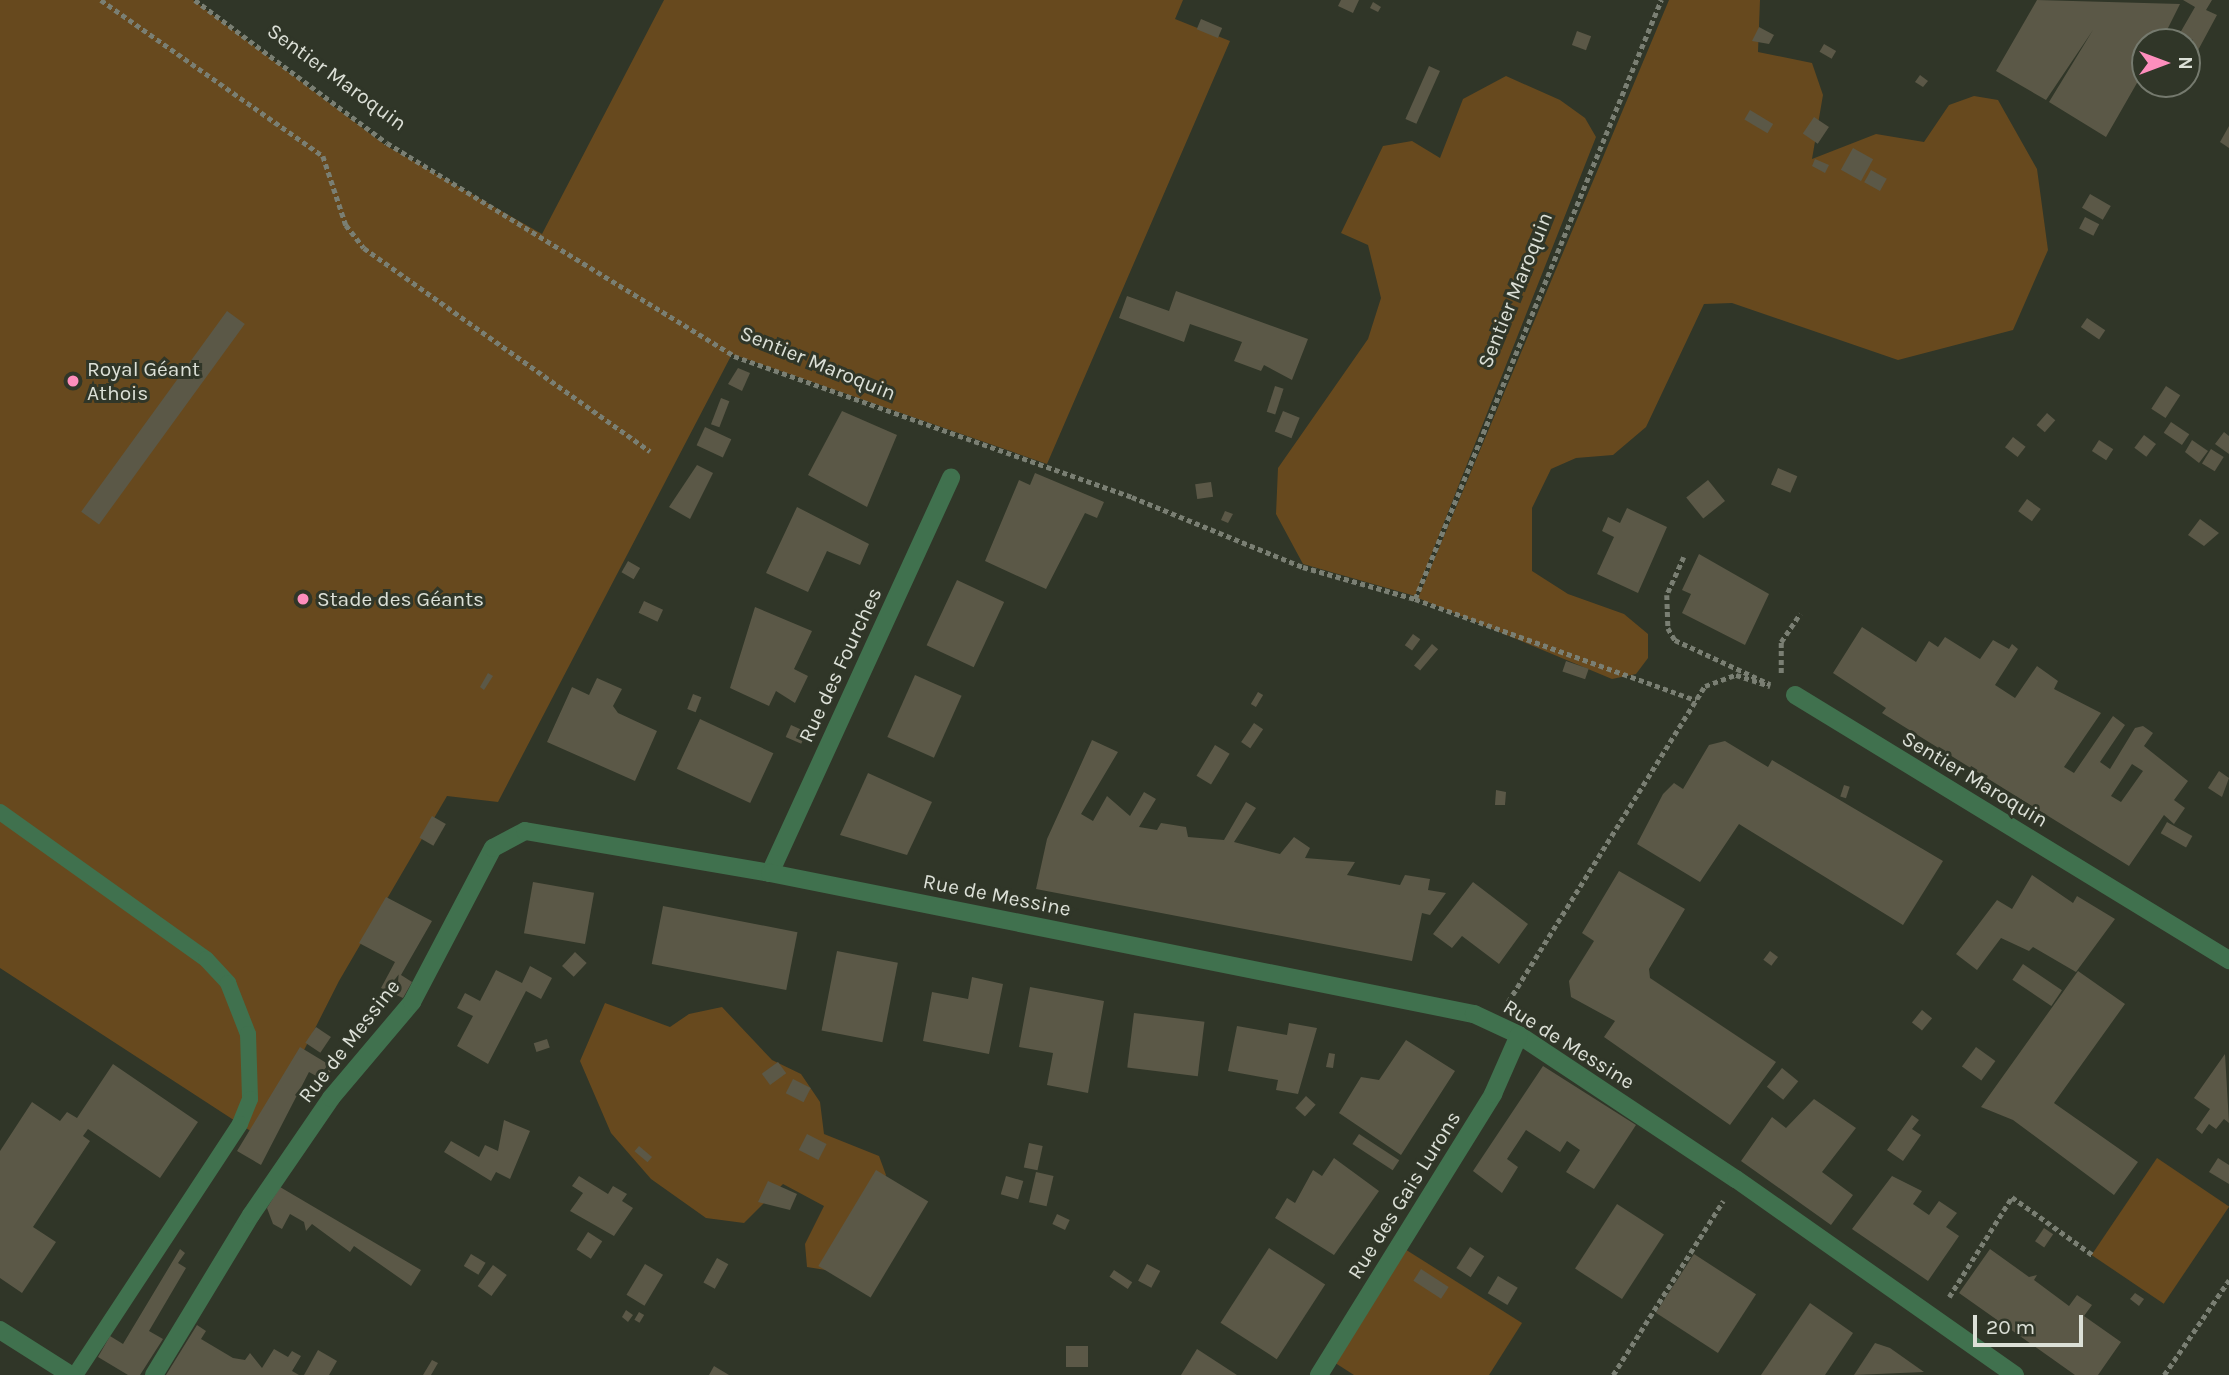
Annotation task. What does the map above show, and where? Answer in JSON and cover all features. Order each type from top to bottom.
[{"type":"street","name":"Rue des Fourches","points":[[770,873],[951,477]]},
{"type":"street","name":"Sentier Maroquin","points":[[1795,695],[2229,960]]},
{"type":"street","name":"Rue de Messine","points":[[154,1375],[258,1204],[340,1088],[412,1002],[452,919],[505,838],[547,834],[770,873],[1392,995],[1494,1024],[1519,1035],[1736,1179],[2015,1375]]},
{"type":"street","name":"Rue des Gais Lurons","points":[[1319,1375],[1493,1094],[1519,1035]]},
{"type":"street","points":[[0,1331],[73,1375]]},
{"type":"lane","points":[[0,812],[206,959],[228,983],[248,1034],[250,1099],[240,1124],[73,1375]]},
{"type":"path","points":[[101,0],[323,156],[346,225],[363,248],[650,451]]},
{"type":"path","name":"Sentier Maroquin","points":[[195,0],[387,143],[734,356],[1121,494],[1303,567],[1415,599],[1696,701]]},
{"type":"path","name":"Sentier Maroquin","points":[[1415,599],[1661,0]]},
{"type":"path","points":[[1684,557],[1667,596],[1668,628],[1675,640],[1795,695]]},
{"type":"path","points":[[1795,695],[1777,654],[1800,614]]},
{"type":"path","points":[[1494,1024],[1696,701],[1724,674],[1795,695]]},
{"type":"path","points":[[1613,1375],[1736,1179]]},
{"type":"path","points":[[1936,1318],[2012,1197],[2094,1256]]},
{"type":"path","points":[[2164,1375],[2229,1280]]},
{"type":"shaded area","name":"Stade des Géants","points":[[0,0],[193,0],[385,145],[542,234],[664,0],[1183,0],[1175,19],[1230,41],[1047,464],[732,354],[498,802],[447,796],[339,981],[260,1137],[0,968]]},
{"type":"shaded area","points":[[1669,0],[1760,0],[1758,52],[1812,63],[1823,95],[1812,159],[1876,134],[1924,142],[1949,105],[1974,96],[1998,100],[2037,169],[2048,250],[2013,330],[1898,360],[1732,303],[1704,304],[1646,427],[1613,455],[1576,458],[1551,469],[1532,508],[1532,571],[1568,594],[1624,614],[1648,634],[1648,658],[1636,674],[1612,679],[1418,598]]},
{"type":"shaded area","points":[[1506,76],[1560,100],[1585,118],[1596,137],[1415,596],[1303,564],[1276,514],[1278,468],[1368,339],[1381,298],[1368,245],[1341,233],[1383,146],[1412,141],[1440,158],[1463,99]]},
{"type":"shaded area","points":[[605,1003],[670,1027],[689,1014],[722,1007],[772,1060],[801,1074],[820,1102],[824,1134],[879,1156],[886,1175],[832,1271],[807,1267],[805,1244],[824,1206],[783,1184],[744,1223],[706,1218],[651,1179],[611,1133],[580,1061]]},
{"type":"shaded area","points":[[2157,1158],[2229,1207],[2164,1304],[2092,1255]]},
{"type":"shaded area","points":[[1400,1246],[1522,1323],[1489,1375],[1354,1375],[1329,1359]]},
{"type":"building","points":[[1341,0],[1359,0],[1353,13],[1338,6]]},
{"type":"building","points":[[2037,0],[2180,4],[2168,28],[2131,28],[2131,93],[2106,137],[2049,102],[2093,30],[2046,100],[1996,71]]},
{"type":"building","points":[[2183,0],[2212,0],[2206,10],[2217,15],[2201,45],[2201,28],[2183,28],[2195,7]]},
{"type":"building","points":[[1373,2],[1381,7],[1378,12],[1370,8]]},
{"type":"building","points":[[1201,19],[1222,28],[1218,38],[1197,29]]},
{"type":"building","points":[[1759,27],[1774,35],[1769,44],[1752,41]]},
{"type":"building","points":[[1577,31],[1591,36],[1586,50],[1572,45]]},
{"type":"building","points":[[1824,44],[1836,51],[1832,59],[1820,52]]},
{"type":"building","points":[[1429,66],[1440,71],[1416,124],[1405,119]]},
{"type":"building","points":[[1920,75],[1928,81],[1923,87],[1915,82]]},
{"type":"building","points":[[1750,110],[1773,124],[1767,133],[1744,119]]},
{"type":"building","points":[[1814,117],[1829,127],[1818,144],[1803,134]]},
{"type":"building","points":[[2229,126],[2229,148],[2220,142]]},
{"type":"building","points":[[1853,148],[1873,159],[1861,181],[1841,170]]},
{"type":"building","points":[[1815,159],[1829,165],[1825,173],[1812,166]]},
{"type":"building","points":[[1871,170],[1887,179],[1880,191],[1864,182]]},
{"type":"building","points":[[2090,194],[2111,206],[2103,220],[2082,208]]},
{"type":"building","points":[[2085,217],[2099,224],[2093,236],[2079,229]]},
{"type":"building","points":[[1176,291],[1308,339],[1292,380],[1264,365],[1261,371],[1234,361],[1242,342],[1190,324],[1184,342],[1119,318],[1127,296],[1169,311]]},
{"type":"building","points":[[227,311],[245,324],[99,525],[81,512]]},
{"type":"building","points":[[2087,318],[2105,330],[2099,339],[2081,327]]},
{"type":"building","points":[[738,368],[750,373],[742,391],[728,384]]},
{"type":"building","points":[[1275,386],[1284,389],[1275,414],[1267,412]]},
{"type":"building","points":[[2166,386],[2180,395],[2166,418],[2151,409]]},
{"type":"building","points":[[721,398],[729,401],[719,427],[711,424]]},
{"type":"building","points":[[842,411],[897,435],[867,507],[808,475]]},
{"type":"building","points":[[1283,411],[1300,418],[1291,438],[1275,431]]},
{"type":"building","points":[[2047,413],[2055,420],[2045,432],[2037,425]]},
{"type":"building","points":[[2171,422],[2189,434],[2182,445],[2164,433]]},
{"type":"building","points":[[705,427],[731,439],[723,457],[697,445]]},
{"type":"building","points":[[2224,432],[2229,436],[2229,454],[2215,444]]},
{"type":"building","points":[[2144,435],[2156,444],[2146,457],[2134,448]]},
{"type":"building","points":[[2013,437],[2026,447],[2018,457],[2005,447]]},
{"type":"building","points":[[2099,440],[2113,449],[2106,460],[2092,451]]},
{"type":"building","points":[[2192,440],[2208,451],[2199,463],[2185,452]]},
{"type":"building","points":[[2211,449],[2224,457],[2215,471],[2202,463]]},
{"type":"building","points":[[697,465],[713,473],[690,519],[669,507]]},
{"type":"building","points":[[1778,468],[1797,476],[1790,493],[1771,485]]},
{"type":"building","points":[[1035,473],[1104,502],[1097,518],[1085,513],[1046,589],[985,561],[1019,480],[1030,485]]},
{"type":"building","points":[[1708,480],[1725,501],[1703,519],[1686,498]]},
{"type":"building","points":[[1211,482],[1213,497],[1197,499],[1195,484]]},
{"type":"building","points":[[2027,499],[2041,509],[2032,521],[2018,511]]},
{"type":"building","points":[[797,507],[869,544],[860,565],[827,551],[808,592],[766,573]]},
{"type":"building","points":[[1627,508],[1667,527],[1638,593],[1597,574],[1614,537],[1602,531],[1608,517],[1620,523]]},
{"type":"building","points":[[1225,511],[1233,514],[1228,523],[1221,520]]},
{"type":"building","points":[[2200,519],[2219,533],[2204,546],[2188,535]]},
{"type":"building","points":[[1699,554],[1769,594],[1745,645],[1682,613],[1691,594],[1682,590]]},
{"type":"building","points":[[628,561],[640,568],[634,579],[622,572]]},
{"type":"building","points":[[957,580],[1004,602],[974,667],[927,645]]},
{"type":"building","points":[[644,601],[663,610],[658,622],[639,613]]},
{"type":"building","points":[[755,607],[812,631],[794,669],[808,676],[795,703],[776,691],[769,706],[730,688]]},
{"type":"building","points":[[1862,627],[1916,662],[1929,641],[1938,647],[1945,637],[1980,659],[1993,640],[2009,649],[2012,644],[2018,649],[1995,685],[2015,698],[2037,666],[2058,681],[2054,689],[2101,713],[2064,767],[2074,773],[2113,716],[2125,725],[2100,762],[2110,769],[2135,728],[2143,726],[2153,733],[2144,746],[2188,781],[2174,800],[2185,808],[2174,824],[2164,815],[2129,866],[1882,713],[1886,708],[1833,673]],"holes":[[[2132,764],[2143,771],[2121,802],[2111,796]]]},
{"type":"building","points":[[1413,634],[1420,639],[1412,651],[1405,645]]},
{"type":"building","points":[[1432,644],[1438,649],[1420,671],[1414,665]]},
{"type":"building","points":[[1566,661],[1589,669],[1585,679],[1562,671]]},
{"type":"building","points":[[488,673],[493,676],[484,690],[480,687]]},
{"type":"building","points":[[915,675],[962,696],[934,758],[887,737]]},
{"type":"building","points":[[597,678],[622,689],[613,706],[618,713],[657,731],[635,781],[547,742],[572,687],[589,695]]},
{"type":"building","points":[[1258,692],[1263,695],[1256,707],[1251,704]]},
{"type":"building","points":[[693,694],[701,697],[696,712],[687,709]]},
{"type":"building","points":[[700,719],[773,753],[750,803],[677,769]]},
{"type":"building","points":[[1254,723],[1263,729],[1250,748],[1241,742]]},
{"type":"building","points":[[791,725],[807,732],[801,744],[786,737]]},
{"type":"building","points":[[1092,740],[1118,752],[1081,814],[1093,821],[1107,796],[1130,816],[1144,792],[1156,799],[1139,827],[1157,830],[1161,823],[1186,827],[1188,837],[1224,840],[1246,802],[1256,808],[1234,842],[1280,854],[1294,837],[1310,848],[1305,858],[1355,862],[1347,875],[1400,885],[1405,875],[1430,879],[1428,890],[1446,893],[1430,915],[1422,913],[1412,961],[1036,889],[1047,839]]},
{"type":"building","points":[[1725,741],[1768,767],[1772,760],[1943,861],[1903,925],[1739,824],[1700,882],[1637,844],[1663,794],[1674,783],[1683,789],[1709,745]]},
{"type":"building","points":[[1215,745],[1230,754],[1211,785],[1196,776]]},
{"type":"building","points":[[2219,771],[2229,778],[2222,797],[2208,788]]},
{"type":"building","points":[[868,773],[932,802],[907,855],[840,835]]},
{"type":"building","points":[[1844,785],[1850,787],[1846,798],[1840,796]]},
{"type":"building","points":[[1496,790],[1506,792],[1505,805],[1495,805]]},
{"type":"building","points":[[432,816],[446,824],[433,846],[420,838]]},
{"type":"building","points":[[2167,822],[2192,836],[2186,847],[2161,833]]},
{"type":"building","points":[[1619,871],[1685,909],[1649,969],[1650,978],[1776,1062],[1730,1125],[1604,1037],[1615,1021],[1571,997],[1569,981],[1594,941],[1582,933]]},
{"type":"building","points":[[2032,875],[2073,903],[2077,896],[2115,919],[2076,972],[2033,947],[2029,951],[2001,938],[1977,970],[1956,954],[1997,900],[2012,909]]},
{"type":"building","points":[[533,882],[594,893],[585,944],[524,933]]},
{"type":"building","points":[[1473,882],[1528,924],[1499,964],[1462,936],[1452,948],[1433,934]]},
{"type":"building","points":[[386,897],[432,921],[401,975],[412,982],[403,998],[381,988],[395,962],[359,943]]},
{"type":"building","points":[[663,906],[797,932],[786,990],[652,964]]},
{"type":"building","points":[[837,951],[898,963],[882,1042],[822,1031]]},
{"type":"building","points":[[1770,951],[1778,957],[1771,966],[1763,960]]},
{"type":"building","points":[[575,952],[587,963],[574,977],[562,966]]},
{"type":"building","points":[[2023,964],[2062,990],[2051,1006],[2012,980]]},
{"type":"building","points":[[530,966],[552,978],[541,999],[526,991],[488,1064],[457,1046],[473,1016],[457,1008],[465,993],[480,1001],[496,970],[522,983]]},
{"type":"building","points":[[2078,971],[2125,1004],[2054,1103],[2138,1162],[2114,1195],[2013,1120],[1981,1107]]},
{"type":"building","points":[[972,977],[1003,984],[989,1054],[923,1041],[932,992],[968,999]]},
{"type":"building","points":[[1030,987],[1104,1001],[1088,1093],[1047,1085],[1053,1053],[1019,1047]]},
{"type":"building","points":[[1922,1010],[1932,1018],[1922,1031],[1912,1022]]},
{"type":"building","points":[[1134,1013],[1204,1022],[1198,1076],[1127,1068]]},
{"type":"building","points":[[1289,1023],[1317,1028],[1298,1094],[1276,1090],[1278,1080],[1228,1071],[1237,1026],[1287,1035]]},
{"type":"building","points":[[316,1027],[331,1037],[320,1053],[305,1043]]},
{"type":"building","points":[[547,1039],[550,1048],[536,1052],[534,1043]]},
{"type":"building","points":[[1406,1040],[1455,1071],[1401,1155],[1339,1113],[1361,1077],[1379,1080]]},
{"type":"building","points":[[300,1047],[333,1067],[325,1081],[309,1072],[261,1165],[237,1151]]},
{"type":"building","points":[[1976,1047],[1995,1061],[1981,1081],[1962,1066]]},
{"type":"building","points":[[1329,1053],[1335,1054],[1333,1068],[1326,1067]]},
{"type":"building","points":[[2225,1054],[2229,1123],[2224,1119],[2216,1129],[2209,1124],[2202,1134],[2196,1129],[2210,1109],[2194,1098]]},
{"type":"building","points":[[778,1062],[786,1073],[770,1085],[762,1074]]},
{"type":"building","points":[[113,1064],[198,1122],[160,1178],[88,1129],[83,1136],[90,1141],[33,1227],[56,1242],[22,1293],[0,1278],[0,1151],[32,1102],[60,1121],[67,1112],[77,1118]]},
{"type":"building","points":[[1543,1066],[1636,1125],[1594,1189],[1566,1172],[1580,1150],[1567,1141],[1560,1152],[1526,1130],[1507,1159],[1518,1167],[1502,1193],[1473,1171]]},
{"type":"building","points":[[1782,1068],[1798,1081],[1783,1100],[1767,1087]]},
{"type":"building","points":[[793,1079],[811,1088],[804,1102],[786,1093]]},
{"type":"building","points":[[1306,1096],[1316,1105],[1305,1117],[1295,1108]]},
{"type":"building","points":[[1814,1099],[1856,1128],[1822,1172],[1853,1195],[1831,1225],[1741,1161],[1772,1117],[1786,1128]]},
{"type":"building","points":[[1912,1115],[1919,1120],[1912,1129],[1921,1135],[1903,1161],[1887,1150]]},
{"type":"building","points":[[504,1120],[530,1131],[510,1179],[496,1172],[491,1181],[444,1152],[451,1141],[479,1157],[485,1145],[498,1151]]},
{"type":"building","points":[[807,1134],[827,1144],[818,1160],[799,1150]]},
{"type":"building","points":[[1359,1134],[1399,1160],[1393,1170],[1352,1144]]},
{"type":"building","points":[[1029,1143],[1043,1146],[1037,1170],[1024,1167]]},
{"type":"building","points":[[639,1146],[652,1157],[648,1162],[635,1151]]},
{"type":"building","points":[[1334,1158],[1379,1191],[1334,1255],[1275,1218],[1287,1198],[1295,1203],[1313,1170],[1322,1176]]},
{"type":"building","points":[[2218,1158],[2229,1165],[2229,1184],[2209,1172]]},
{"type":"building","points":[[876,1170],[928,1201],[871,1297],[818,1266]]},
{"type":"building","points":[[1036,1172],[1054,1176],[1047,1206],[1029,1202]]},
{"type":"building","points":[[579,1176],[608,1194],[613,1186],[627,1194],[622,1201],[633,1208],[614,1236],[570,1211],[583,1193],[572,1186]]},
{"type":"building","points":[[1006,1176],[1023,1181],[1018,1199],[1001,1194]]},
{"type":"building","points":[[1892,1176],[1922,1191],[1913,1204],[1929,1215],[1939,1201],[1957,1213],[1946,1227],[1959,1236],[1928,1281],[1852,1229]]},
{"type":"building","points":[[768,1181],[797,1194],[790,1210],[758,1202]]},
{"type":"building","points":[[280,1187],[421,1270],[411,1286],[354,1246],[350,1252],[312,1224],[306,1231],[304,1222],[290,1214],[282,1229],[273,1224],[267,1208]]},
{"type":"building","points":[[1617,1204],[1664,1234],[1622,1299],[1575,1269]]},
{"type":"building","points":[[1057,1214],[1070,1220],[1065,1230],[1052,1224]]},
{"type":"building","points":[[2044,1228],[2053,1234],[2044,1247],[2035,1241]]},
{"type":"building","points":[[588,1232],[602,1241],[591,1259],[577,1250]]},
{"type":"building","points":[[1470,1247],[1484,1256],[1471,1277],[1456,1268]]},
{"type":"building","points":[[1269,1248],[1325,1284],[1277,1359],[1221,1323]]},
{"type":"building","points":[[180,1249],[185,1253],[178,1263],[186,1268],[149,1331],[163,1339],[140,1375],[128,1375],[98,1357],[110,1336],[123,1344]]},
{"type":"building","points":[[1990,1249],[2029,1277],[2037,1275],[2034,1280],[2069,1306],[2077,1295],[2092,1305],[2084,1316],[2121,1342],[2098,1375],[2075,1375],[1959,1293]]},
{"type":"building","points":[[471,1254],[486,1263],[478,1275],[464,1266]]},
{"type":"building","points":[[1694,1254],[1756,1294],[1718,1353],[1656,1313]]},
{"type":"building","points":[[717,1258],[728,1264],[715,1289],[703,1282]]},
{"type":"building","points":[[645,1264],[663,1275],[644,1306],[626,1295]]},
{"type":"building","points":[[1147,1264],[1160,1271],[1151,1288],[1138,1281]]},
{"type":"building","points":[[493,1265],[507,1275],[491,1296],[478,1286]]},
{"type":"building","points":[[1421,1269],[1449,1287],[1441,1299],[1413,1281]]},
{"type":"building","points":[[1114,1270],[1132,1282],[1128,1289],[1110,1277]]},
{"type":"building","points":[[1498,1276],[1518,1288],[1507,1305],[1488,1293]]},
{"type":"building","points":[[2135,1293],[2144,1299],[2139,1306],[2130,1299]]},
{"type":"building","points":[[1810,1303],[1853,1333],[1825,1375],[1761,1375]]},
{"type":"building","points":[[626,1310],[633,1315],[628,1322],[622,1317]]},
{"type":"building","points":[[639,1312],[644,1315],[640,1323],[634,1320]]},
{"type":"building","points":[[197,1325],[206,1331],[201,1339],[233,1358],[245,1360],[250,1353],[262,1368],[274,1349],[288,1357],[292,1351],[301,1356],[292,1371],[299,1375],[166,1375]]},
{"type":"building","points":[[1875,1343],[1890,1348],[1924,1372],[1854,1375]]},
{"type":"building","points":[[1066,1346],[1088,1346],[1088,1367],[1066,1367]]},
{"type":"building","points":[[1197,1349],[1237,1375],[1181,1375]]},
{"type":"building","points":[[318,1350],[337,1361],[329,1375],[304,1375]]},
{"type":"building","points":[[432,1360],[438,1363],[431,1375],[423,1375]]},
{"type":"building","points":[[714,1366],[729,1375],[709,1375]]},
{"type":"place","name":"Royal Géant Athois","points":[[73,381]]},
{"type":"place","name":"Stade des Géants","points":[[303,599]]}]
